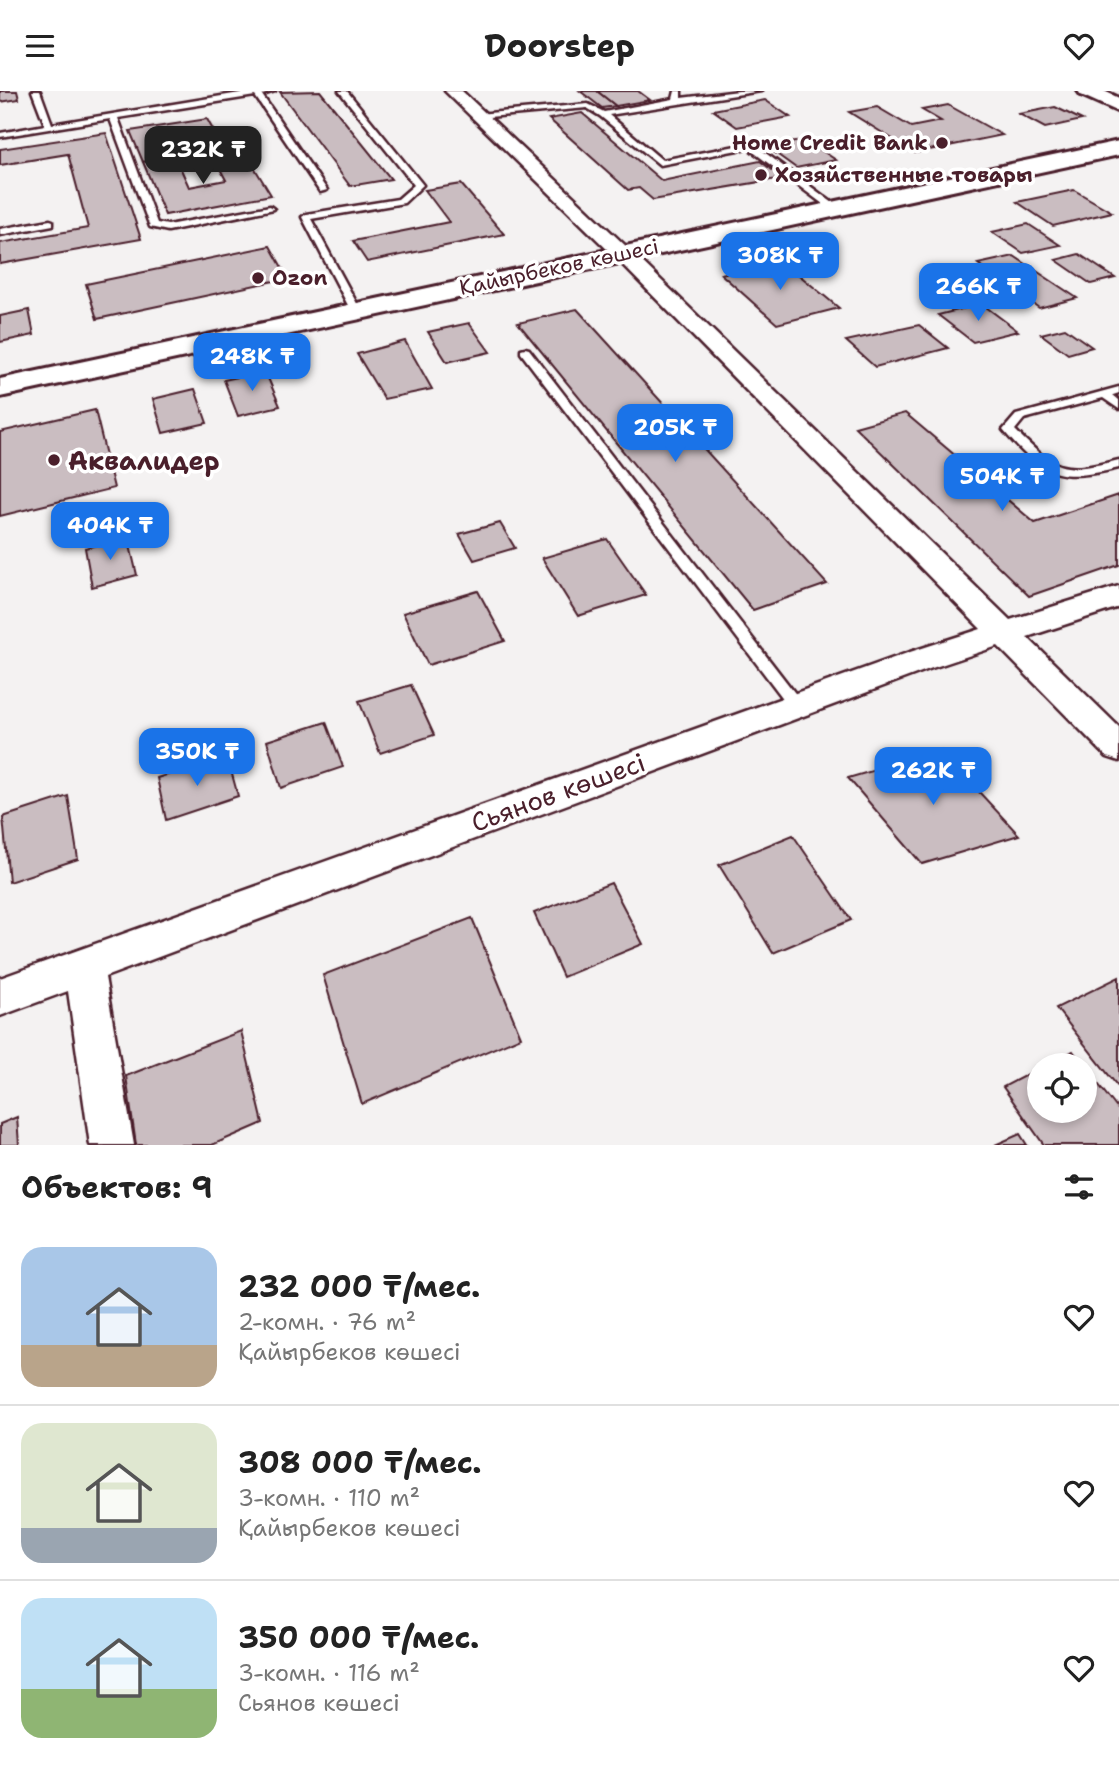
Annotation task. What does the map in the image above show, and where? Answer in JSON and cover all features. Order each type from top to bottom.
[{"type":"main road","points":[[1088,91],[1119,106]]},
{"type":"main road","name":"Қайырбеков көшесі","points":[[0,388],[1119,148]]},
{"type":"street","points":[[453,91],[622,253],[1119,748]]},
{"type":"street","name":"Сьянов көшесі","points":[[0,997],[796,705],[1119,596]]},
{"type":"street","points":[[85,966],[112,1145]]},
{"type":"lane","points":[[36,91],[49,127]]},
{"type":"lane","points":[[0,135],[271,91]]},
{"type":"lane","points":[[343,91],[419,185],[401,201],[306,217],[356,311]]},
{"type":"lane","points":[[665,91],[678,96]]},
{"type":"lane","points":[[603,114],[678,96],[757,91]]},
{"type":"lane","points":[[256,92],[323,190]]},
{"type":"lane","points":[[478,116],[588,106],[603,114],[660,163],[749,145],[834,208]]},
{"type":"lane","points":[[113,116],[153,225],[168,227],[270,209]]},
{"type":"lane","points":[[0,232],[50,223]]},
{"type":"lane","points":[[525,351],[796,705]]},
{"type":"lane","points":[[1119,390],[1020,417],[1009,430],[1041,463],[1053,469],[1081,474],[1119,464]]},
{"type":"lane","points":[[1105,394],[1119,406]]},
{"type":"building","points":[[0,91],[17,91],[19,99],[0,102]]},
{"type":"building","points":[[320,91],[391,179],[350,186],[280,92]]},
{"type":"building","points":[[580,91],[597,91],[616,106],[602,108]]},
{"type":"building","points":[[597,91],[638,91],[650,100],[616,106]]},
{"type":"building","points":[[765,100],[790,117],[737,127],[713,110]]},
{"type":"building","points":[[948,105],[1002,135],[915,153],[849,112],[877,107],[911,127],[941,121],[922,110]]},
{"type":"building","points":[[1055,107],[1082,120],[1045,128],[1019,114]]},
{"type":"building","points":[[582,113],[662,181],[760,161],[783,178],[653,200],[639,188],[628,190],[549,119]]},
{"type":"building","points":[[207,119],[223,148],[143,162],[130,131]]},
{"type":"building","points":[[106,133],[141,239],[0,264],[0,243],[88,228],[68,154],[0,165],[0,149]]},
{"type":"building","points":[[806,140],[836,160],[796,168],[767,147]]},
{"type":"building","points":[[175,156],[189,187],[226,180],[219,167],[251,162],[271,195],[165,215],[143,162]]},
{"type":"building","points":[[461,184],[504,234],[367,262],[353,241],[449,222],[425,190]]},
{"type":"building","points":[[1074,190],[1112,212],[1053,226],[1017,202]]},
{"type":"building","points":[[1028,224],[1060,245],[1023,253],[992,232]]},
{"type":"building","points":[[270,246],[288,278],[97,319],[86,284]]},
{"type":"building","points":[[1079,254],[1115,278],[1091,284],[1056,260]]},
{"type":"building","points":[[1014,256],[1077,298],[1039,308],[978,264]]},
{"type":"building","points":[[781,260],[839,308],[777,324],[721,274]]},
{"type":"building","points":[[982,304],[1018,331],[973,342],[938,315]]},
{"type":"building","points":[[577,309],[827,584],[753,610],[518,323]]},
{"type":"building","points":[[29,310],[34,335],[0,342],[0,316]]},
{"type":"building","points":[[469,323],[490,352],[447,362],[428,332]]},
{"type":"building","points":[[919,325],[948,348],[875,367],[846,341]]},
{"type":"building","points":[[1065,328],[1092,347],[1068,354],[1041,334]]},
{"type":"building","points":[[405,341],[432,389],[384,399],[357,354]]},
{"type":"building","points":[[265,371],[280,406],[238,416],[224,380]]},
{"type":"building","points":[[195,389],[207,423],[163,433],[153,399]]},
{"type":"building","name":"Аквалидер","points":[[95,410],[114,488],[0,516],[0,432]]},
{"type":"building","points":[[905,413],[1035,523],[1119,495],[1119,565],[1029,596],[855,427]]},
{"type":"building","points":[[500,523],[515,548],[474,560],[459,534]]},
{"type":"building","points":[[128,537],[137,575],[92,587],[85,548]]},
{"type":"building","points":[[607,539],[646,595],[578,616],[542,558]]},
{"type":"building","points":[[478,591],[505,641],[428,665],[403,613]]},
{"type":"building","points":[[411,685],[434,735],[380,753],[359,701]]},
{"type":"building","points":[[326,722],[343,767],[281,788],[267,741]]},
{"type":"building","points":[[941,751],[1019,835],[922,864],[848,778]]},
{"type":"building","points":[[227,756],[238,796],[166,820],[157,778]]},
{"type":"building","points":[[68,796],[78,859],[9,882],[3,817]]},
{"type":"building","points":[[793,835],[851,920],[773,953],[719,865]]},
{"type":"building","points":[[611,883],[643,944],[563,977],[534,913]]},
{"type":"building","points":[[472,918],[521,1037],[362,1104],[323,975]]},
{"type":"building","points":[[1119,977],[1119,1088],[1097,1060],[1097,1053],[1091,1053],[1056,1008]]},
{"type":"building","points":[[241,1031],[263,1123],[212,1145],[136,1145],[126,1076]]},
{"type":"building","points":[[1027,1075],[1027,1121],[1003,1087]]},
{"type":"building","points":[[1097,1083],[1119,1111],[1119,1145],[1044,1145],[1028,1123],[1097,1123]]},
{"type":"building","points":[[17,1117],[19,1145],[0,1145],[0,1124]]},
{"type":"building","points":[[1020,1134],[1027,1145],[995,1145]]},
{"type":"place","name":"Home Credit Bank","points":[[942,143]]},
{"type":"place","name":"Хозяйственные товары","points":[[761,175]]},
{"type":"place","name":"Ozon","points":[[258,278]]},
{"type":"place","name":"Аквалидер","points":[[54,460]]}]
